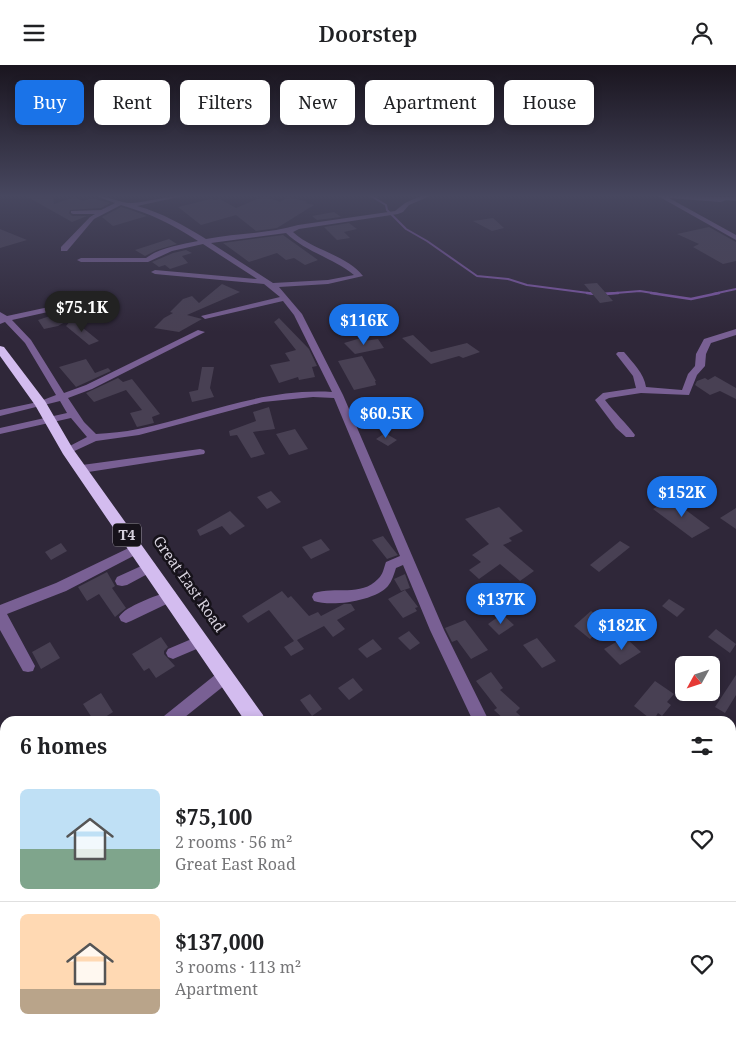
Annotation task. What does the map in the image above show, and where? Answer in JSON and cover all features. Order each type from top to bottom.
[{"type":"highway","name":"Great East Road","points":[[0,349],[41,404],[68,451],[253,716]]},
{"type":"street","points":[[64,249],[71,241]]},
{"type":"street","points":[[203,241],[279,290],[298,314],[338,395],[437,630],[479,716]]},
{"type":"street","points":[[81,261],[148,260],[156,254],[170,249],[212,241]]},
{"type":"street","points":[[155,272],[216,276],[269,283],[334,282],[359,276],[356,272],[323,252],[312,249],[299,241]]},
{"type":"street","points":[[206,316],[286,298]]},
{"type":"street","points":[[2,318],[24,313],[55,310],[72,304]]},
{"type":"street","points":[[2,318],[29,342],[51,382],[83,429],[94,438]]},
{"type":"street","points":[[0,413],[41,404],[89,387],[202,332]]},
{"type":"street","points":[[630,435],[620,426],[600,401],[606,395],[641,391],[686,393],[693,374],[700,366],[701,354],[707,341],[736,332]]},
{"type":"street","points":[[621,354],[642,383],[641,391]]},
{"type":"street","points":[[68,451],[94,438],[139,432],[187,418],[280,397],[304,393],[338,395]]},
{"type":"street","points":[[0,431],[74,414]]},
{"type":"street","points":[[82,469],[200,452]]},
{"type":"street","points":[[28,666],[7,630],[0,612],[61,587],[137,549]]},
{"type":"street","points":[[319,597],[342,598],[369,590],[383,583],[391,565],[406,559]]},
{"type":"street","points":[[122,581],[150,567]]},
{"type":"street","points":[[126,617],[170,596]]},
{"type":"street","points":[[173,653],[201,641]]},
{"type":"street","points":[[175,716],[225,675]]},
{"type":"building","points":[[0,241],[22,241],[0,248]]},
{"type":"building","points":[[162,241],[173,241],[177,244],[145,256],[135,250]]},
{"type":"building","points":[[292,241],[318,260],[305,265],[294,258],[286,260],[277,253],[249,262],[223,243]]},
{"type":"building","points":[[693,241],[735,241],[736,261],[723,264],[693,247],[699,244]]},
{"type":"building","points":[[186,250],[192,253],[182,256],[188,263],[170,269],[165,265],[159,267],[152,262],[173,253]]},
{"type":"building","points":[[597,283],[613,301],[600,303],[584,284]]},
{"type":"building","points":[[222,284],[240,292],[187,315],[202,319],[179,332],[154,328],[164,318],[173,313],[170,312],[183,299],[192,296],[199,303]]},
{"type":"building","points":[[74,308],[79,314],[58,326],[44,329],[38,320],[50,316],[48,314]]},
{"type":"building","points":[[279,318],[309,349],[317,366],[312,367],[315,377],[299,380],[298,377],[279,383],[270,365],[290,361],[285,353],[296,350],[274,322]]},
{"type":"building","points":[[72,319],[99,341],[89,345],[66,326]]},
{"type":"building","points":[[413,335],[431,352],[467,343],[480,352],[463,358],[459,356],[431,364],[402,338]]},
{"type":"building","points":[[361,338],[364,341],[378,339],[384,348],[355,354],[344,343]]},
{"type":"building","points":[[362,356],[376,381],[376,385],[354,390],[338,361]]},
{"type":"building","points":[[86,359],[95,373],[108,368],[111,371],[76,387],[59,367]]},
{"type":"building","points":[[202,367],[214,367],[210,388],[214,397],[192,402],[189,392],[198,390]]},
{"type":"building","points":[[715,376],[736,388],[736,399],[720,391],[710,395],[695,385],[697,381],[705,378],[708,380]]},
{"type":"building","points":[[118,378],[123,382],[132,379],[160,414],[152,417],[154,423],[137,427],[130,413],[142,410],[126,390],[94,402],[86,393]]},
{"type":"building","points":[[269,407],[275,429],[253,432],[265,454],[251,458],[237,435],[230,436],[229,431],[256,421],[253,412]]},
{"type":"building","points":[[295,429],[308,449],[289,455],[276,434]]},
{"type":"building","points":[[385,433],[397,440],[388,446],[376,439]]},
{"type":"building","points":[[271,491],[281,502],[267,509],[257,497]]},
{"type":"building","points":[[671,499],[710,528],[692,538],[653,509]]},
{"type":"building","points":[[499,507],[523,531],[509,538],[512,541],[503,545],[534,571],[520,581],[500,564],[479,579],[469,570],[481,562],[472,555],[489,544],[465,519]]},
{"type":"building","points":[[736,508],[736,529],[720,518]]},
{"type":"building","points":[[230,511],[245,526],[230,535],[222,526],[200,536],[197,530]]},
{"type":"building","points":[[383,536],[398,555],[387,559],[372,540]]},
{"type":"building","points":[[321,539],[330,550],[311,559],[302,547]]},
{"type":"building","points":[[620,541],[630,547],[599,572],[590,565]]},
{"type":"building","points":[[61,543],[67,551],[51,560],[45,552]]},
{"type":"building","points":[[107,572],[115,586],[112,588],[126,608],[115,617],[99,594],[87,601],[78,587]]},
{"type":"building","points":[[405,574],[410,588],[401,591],[394,579]]},
{"type":"building","points":[[405,590],[418,607],[415,608],[417,611],[403,618],[388,599]]},
{"type":"building","points":[[282,591],[288,598],[291,596],[309,616],[318,612],[321,616],[344,604],[351,604],[355,610],[337,620],[345,629],[333,637],[324,626],[297,640],[304,649],[291,656],[284,647],[294,641],[269,610],[248,623],[242,616]]},
{"type":"building","points":[[669,599],[685,609],[677,617],[662,606]]},
{"type":"building","points":[[591,611],[608,623],[590,639],[574,626]]},
{"type":"building","points":[[502,614],[514,625],[499,635],[488,624]]},
{"type":"building","points":[[465,620],[488,650],[471,659],[457,640],[452,642],[445,628]]},
{"type":"building","points":[[716,629],[736,644],[730,653],[708,637]]},
{"type":"building","points":[[409,631],[420,643],[410,650],[398,638]]},
{"type":"building","points":[[161,637],[168,647],[164,654],[175,666],[156,678],[149,668],[144,671],[132,654]]},
{"type":"building","points":[[625,637],[641,652],[620,665],[604,649]]},
{"type":"building","points":[[537,638],[556,661],[542,668],[523,645]]},
{"type":"building","points":[[373,639],[382,649],[367,658],[358,649]]},
{"type":"building","points":[[50,642],[60,658],[41,669],[32,652]]},
{"type":"building","points":[[491,672],[503,688],[500,690],[520,708],[516,712],[520,716],[501,716],[494,710],[497,708],[476,681]]},
{"type":"building","points":[[736,675],[736,695],[725,713],[715,707]]},
{"type":"building","points":[[353,678],[363,690],[349,700],[338,688]]},
{"type":"building","points":[[655,681],[674,694],[667,702],[671,705],[662,716],[658,713],[656,716],[647,716],[634,706]]},
{"type":"building","points":[[101,693],[113,712],[107,716],[91,716],[83,704]]},
{"type":"building","points":[[310,694],[322,709],[312,716],[300,700]]},
{"type":"waterway","points":[[428,241],[477,276],[508,279],[527,285],[596,294],[587,293]]},
{"type":"waterway","points":[[713,294],[736,289]]},
{"type":"waterway","points":[[618,293],[603,294],[640,291],[659,294]]},
{"type":"waterway","points":[[651,293],[691,299],[719,293]]}]
